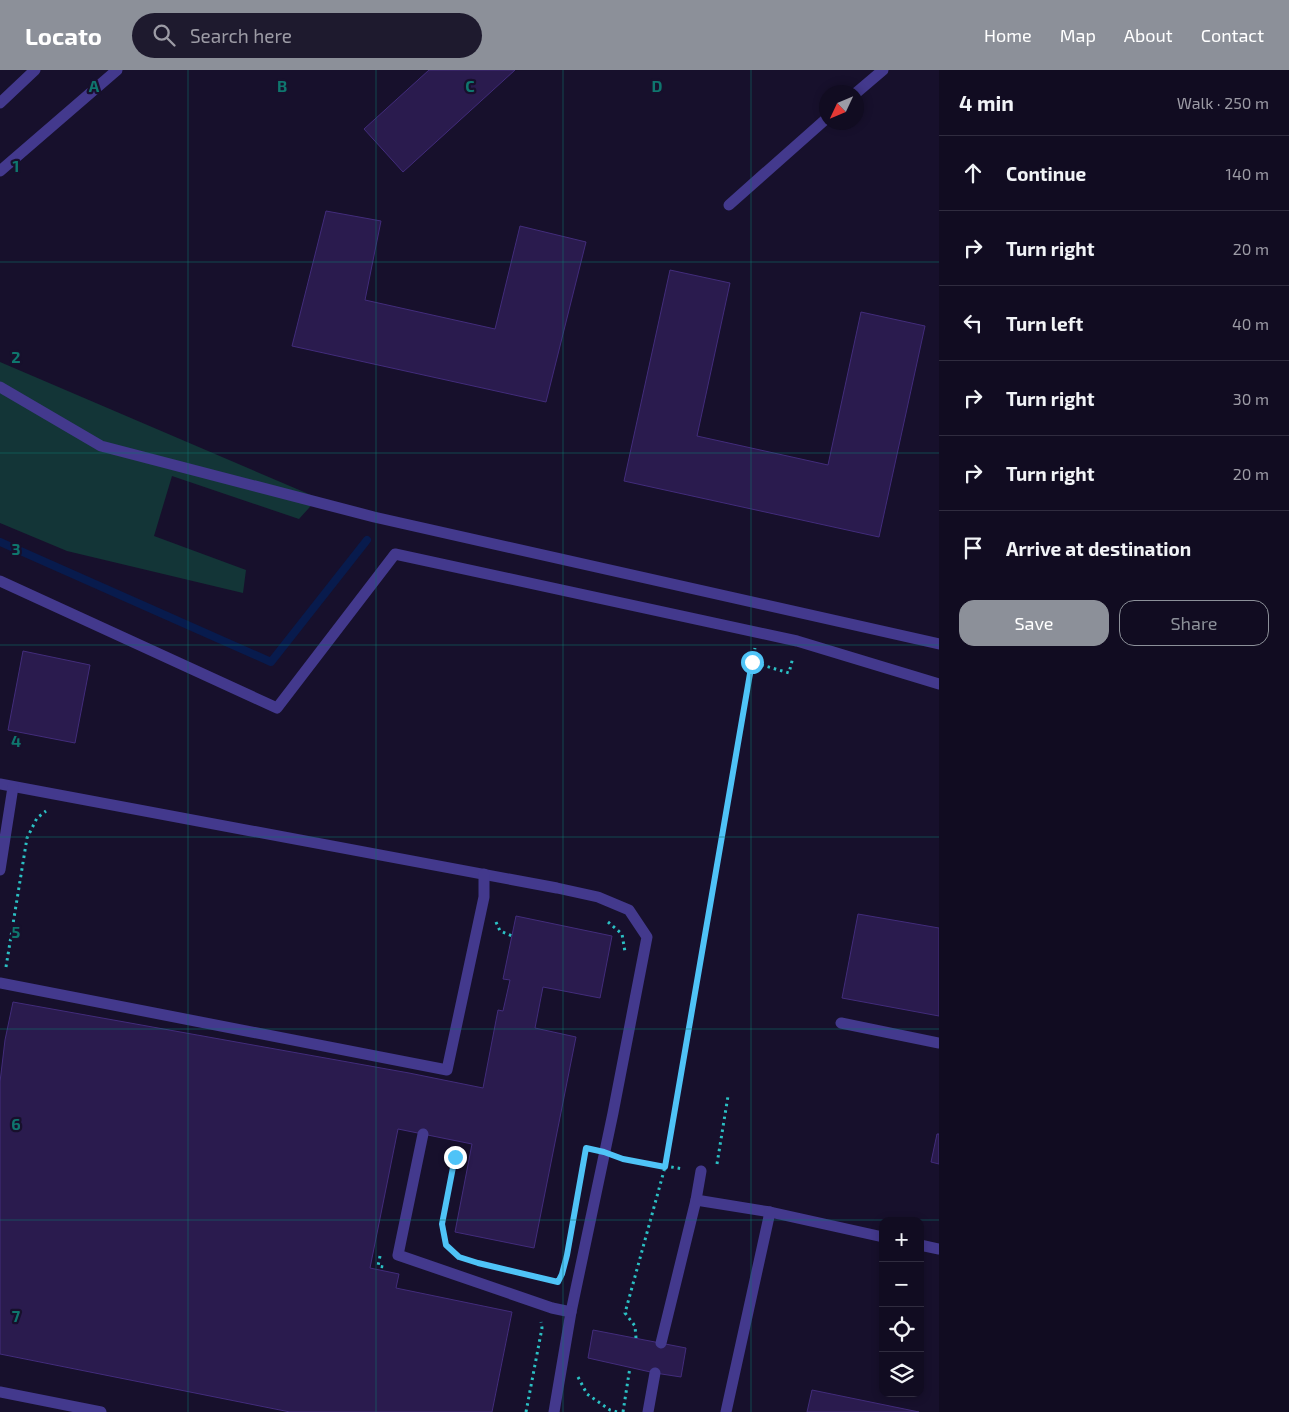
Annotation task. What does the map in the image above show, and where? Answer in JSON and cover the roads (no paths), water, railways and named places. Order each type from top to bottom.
[{"type":"lane","points":[[0,103],[35,70]]},
{"type":"lane","points":[[0,171],[117,70]]},
{"type":"lane","points":[[864,86],[883,70]]},
{"type":"lane","points":[[728,205],[819,126]]},
{"type":"lane","points":[[0,387],[101,446],[374,517],[939,644]]},
{"type":"lane","points":[[0,581],[277,708],[395,554],[797,642],[939,684]]},
{"type":"lane","points":[[0,784],[484,874],[598,897],[629,910],[647,937],[571,1312],[554,1412]]},
{"type":"lane","points":[[0,870],[13,786]]},
{"type":"lane","points":[[434,1078],[448,1070],[484,897],[484,874]]},
{"type":"lane","points":[[2,984],[448,1070]]},
{"type":"lane","points":[[841,1024],[939,1043]]},
{"type":"lane","points":[[423,1134],[398,1255],[552,1308],[571,1312]]},
{"type":"lane","points":[[661,1343],[696,1200],[701,1172]]},
{"type":"lane","points":[[696,1200],[770,1212],[879,1236]]},
{"type":"lane","points":[[726,1412],[770,1212]]},
{"type":"lane","points":[[924,1246],[939,1249]]},
{"type":"lane","points":[[648,1412],[655,1374]]},
{"type":"lane","points":[[0,1392],[101,1412]]},
{"type":"waterway","points":[[0,542],[271,662],[367,540]]}]
